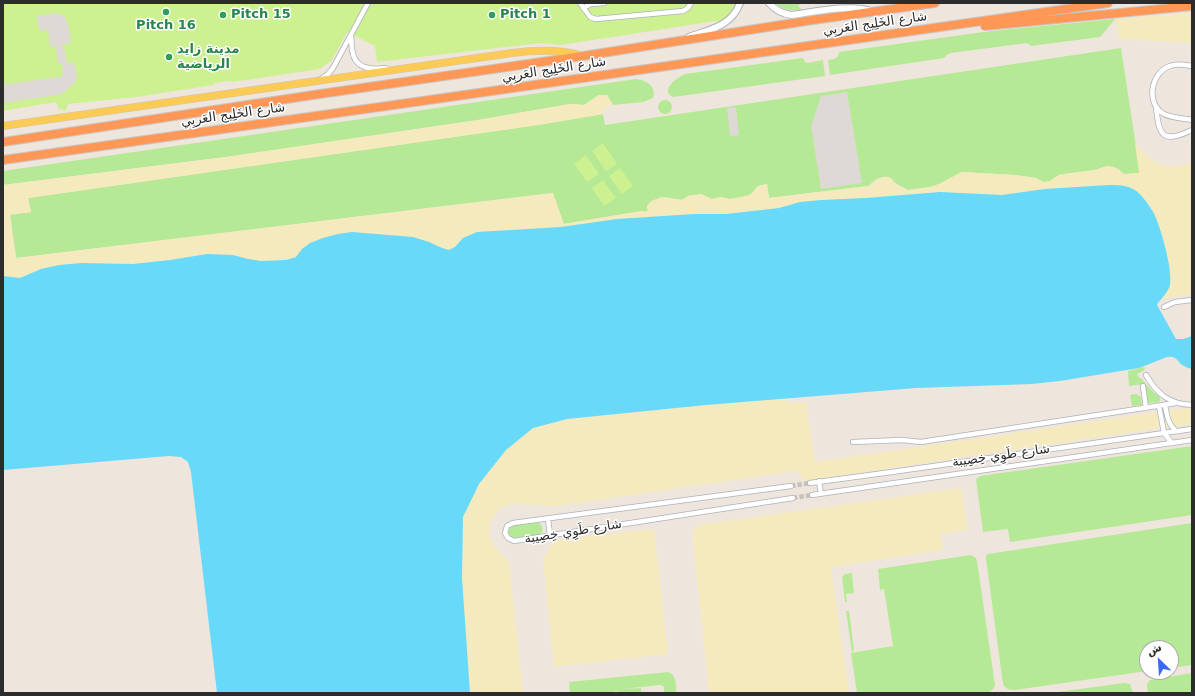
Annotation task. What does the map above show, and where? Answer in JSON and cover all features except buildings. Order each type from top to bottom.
[{"type":"highway","name":"شارع الخَلِيج العَربِي","points":[[3,142],[935,3]]},
{"type":"highway","name":"شارع الخَلِيج العَربِي","points":[[3,160],[408,104],[627,71],[1108,3]]},
{"type":"highway","points":[[962,24],[988,26],[1192,6]]},
{"type":"main road","points":[[3,126],[517,52],[563,52],[583,56]]},
{"type":"street","points":[[318,80],[325,77],[331,71],[352,36],[368,3]]},
{"type":"street","points":[[580,3],[590,17],[596,19],[683,11],[688,8],[691,3]]},
{"type":"street","points":[[583,8],[591,4],[604,3]]},
{"type":"street","points":[[675,41],[721,25],[733,16],[740,3]]},
{"type":"street","points":[[769,3],[778,11],[792,15],[854,8],[862,8],[873,12]]},
{"type":"street","points":[[352,36],[352,49],[354,56],[363,66],[374,69],[393,67],[401,68]]},
{"type":"street","points":[[1192,66],[1176,64],[1171,65],[1161,71],[1152,87],[1159,128],[1163,134],[1176,137],[1192,130]]},
{"type":"street","points":[[1156,106],[1164,114],[1192,120]]},
{"type":"street","points":[[1164,307],[1175,302],[1192,300]]},
{"type":"street","points":[[1146,375],[1158,392],[1176,403]]},
{"type":"street","points":[[1143,386],[1146,408]]},
{"type":"street","points":[[853,442],[898,440],[921,442],[1176,403],[1192,405]]},
{"type":"street","points":[[1165,405],[1170,426],[1176,431]]},
{"type":"street","points":[[1159,406],[1164,433],[1172,443]]},
{"type":"street","name":"شارع طَوِي خِصِيبة","points":[[810,483],[1192,429]]},
{"type":"street","name":"شارع طَوِي خِصِيبة","points":[[812,495],[1192,440]]},
{"type":"street","points":[[819,481],[821,494]]},
{"type":"street","name":"شارع طَوِي خِصِيبة","points":[[791,486],[513,523],[508,525],[505,532],[508,538],[514,540],[793,498]]},
{"type":"street","points":[[548,519],[550,535]]},
{"type":"green space","name":"مدينة زايد الرياضية","points":[[3,3],[737,3],[733,13],[721,23],[716,21],[561,45],[541,43],[377,62],[375,46],[347,32],[332,60],[320,69],[233,82],[215,83],[213,85],[137,97],[68,104],[66,111],[59,109],[56,102],[3,111]]},
{"type":"green space","points":[[775,3],[802,3],[798,6],[802,10],[787,10]]},
{"type":"green space","points":[[1115,19],[1100,37],[1031,46],[1027,43],[951,53],[944,58],[830,75],[828,60],[837,57],[839,52],[991,31]]},
{"type":"green space","points":[[1121,48],[1140,173],[1124,174],[1114,167],[1107,166],[1095,170],[1059,175],[1050,181],[1043,182],[1036,178],[1015,175],[962,172],[930,187],[908,190],[895,183],[891,178],[878,178],[868,186],[769,198],[767,184],[758,186],[751,194],[747,196],[730,199],[721,197],[712,199],[701,194],[688,196],[682,200],[662,197],[647,206],[648,211],[563,224],[552,193],[16,258],[10,214],[31,212],[28,198],[538,125],[603,114],[605,125]]},
{"type":"green space","points":[[803,58],[805,62],[808,63],[823,60],[825,76],[673,97],[668,91],[671,84],[685,74]]},
{"type":"green space","points":[[636,79],[650,84],[654,94],[653,98],[643,102],[613,105],[607,95],[599,95],[584,105],[570,104],[478,120],[226,157],[3,185],[3,171]]},
{"type":"green space","points":[[665,100],[670,102],[672,107],[670,112],[665,114],[660,112],[658,107],[660,102]]},
{"type":"green space","points":[[603,143],[617,164],[606,171],[592,151]]},
{"type":"green space","points":[[586,155],[599,174],[587,182],[574,164]]},
{"type":"green space","points":[[620,168],[633,186],[622,194],[609,176]]},
{"type":"green space","points":[[603,180],[616,198],[604,206],[592,188]]},
{"type":"green space","points":[[1144,367],[1145,370],[1137,374],[1152,391],[1160,397],[1159,402],[1148,403],[1144,384],[1129,386],[1128,371]]},
{"type":"green space","points":[[1136,394],[1141,397],[1142,405],[1132,406],[1130,395]]},
{"type":"green space","points":[[1192,446],[1192,515],[1010,542],[1008,529],[983,532],[976,479],[980,476]]},
{"type":"green space","points":[[536,522],[541,525],[541,534],[518,539],[510,537],[508,534],[509,528],[512,525]]},
{"type":"green space","points":[[1192,523],[1192,665],[1179,667],[1179,640],[1139,640],[1139,672],[1015,690],[1005,687],[1003,684],[986,559],[988,554]]},
{"type":"green space","points":[[971,555],[976,558],[977,561],[995,685],[993,689],[988,693],[857,693],[851,653],[893,646],[884,589],[880,590],[878,569]]},
{"type":"green space","points":[[852,573],[854,593],[846,594],[847,602],[845,602],[842,577],[845,574]]},
{"type":"green space","points":[[846,611],[849,611],[854,651],[852,652]]},
{"type":"green space","points":[[668,672],[673,675],[676,684],[676,693],[664,693],[664,687],[661,685],[622,689],[641,688],[641,693],[621,693],[616,691],[611,693],[570,693],[569,682]]},
{"type":"green space","points":[[1192,673],[1192,693],[1148,693],[1147,684],[1150,680],[1179,680],[1179,675]]},
{"type":"green space","points":[[1124,683],[1130,684],[1133,693],[1050,693]]},
{"type":"sand","points":[[1192,13],[1192,43],[1119,39],[1115,19]]},
{"type":"sand","points":[[599,95],[607,95],[613,105],[607,107],[603,114],[538,125],[28,198],[31,212],[10,215],[16,258],[553,193],[564,224],[648,211],[647,206],[651,201],[662,197],[682,200],[688,196],[701,194],[712,199],[721,197],[730,199],[746,196],[751,194],[758,186],[767,184],[769,198],[868,186],[882,177],[889,177],[895,183],[908,190],[930,187],[939,184],[962,172],[1015,175],[1036,178],[1044,182],[1050,181],[1059,175],[1095,170],[1107,166],[1114,167],[1124,174],[1139,173],[1135,143],[1147,156],[1160,164],[1175,166],[1192,162],[1192,294],[1163,298],[1170,278],[1170,268],[1166,251],[1155,216],[1138,193],[1045,189],[1002,195],[940,192],[821,200],[779,208],[726,214],[694,214],[617,219],[561,227],[477,232],[463,238],[455,247],[449,250],[429,242],[384,234],[352,232],[338,234],[310,243],[302,249],[296,257],[286,260],[261,261],[233,255],[207,254],[133,264],[81,263],[59,265],[41,269],[20,278],[3,276],[3,185],[226,157],[478,120],[570,104],[584,105]]},
{"type":"sand","points":[[787,398],[787,403],[806,402],[815,462],[1158,412],[1160,428],[805,481],[796,471],[558,506],[512,504],[504,506],[492,519],[489,528],[490,537],[494,546],[509,563],[523,693],[470,693],[462,578],[463,517],[479,484],[506,450],[533,428],[567,419]]},
{"type":"sand","points":[[1192,408],[1192,424],[1166,428],[1164,425],[1162,411]]},
{"type":"sand","points":[[961,488],[968,530],[940,534],[943,550],[831,567],[849,693],[709,693],[692,532],[698,525]]},
{"type":"sand","points":[[654,529],[668,654],[554,667],[543,559],[555,540]]},
{"type":"shaded area","points":[[56,13],[64,16],[68,23],[71,43],[62,45],[62,47],[64,47],[67,63],[74,62],[77,76],[75,83],[63,93],[58,95],[3,103],[3,85],[63,76],[62,64],[58,64],[56,46],[50,47],[48,30],[40,31],[40,27],[38,27],[37,16]]},
{"type":"shaded area","points":[[847,92],[862,183],[821,189],[811,126],[821,96]]},
{"type":"shaded area","points":[[736,107],[739,135],[730,136],[727,108]]},
{"type":"water","points":[[1109,185],[1124,186],[1136,191],[1146,201],[1155,216],[1159,225],[1170,269],[1170,285],[1165,295],[1157,305],[1176,339],[1183,339],[1192,336],[1192,369],[1182,365],[1175,358],[1167,357],[1139,368],[1060,381],[1032,384],[916,388],[706,405],[567,419],[533,428],[506,450],[479,484],[463,517],[462,578],[470,693],[217,693],[191,472],[188,462],[181,457],[169,456],[3,470],[3,276],[20,278],[41,269],[59,265],[81,263],[133,264],[207,254],[233,255],[261,261],[286,260],[296,257],[302,249],[310,243],[338,234],[352,232],[413,237],[449,250],[455,247],[463,238],[477,232],[561,227],[617,219],[694,214],[726,214],[779,208],[800,202],[821,200],[940,192],[1002,195],[1045,189]]},
{"type":"tunnel","points":[[791,486],[810,483]]},
{"type":"tunnel","points":[[793,498],[812,495]]},
{"type":"place","name":"Pitch 16","points":[[166,12]]},
{"type":"place","name":"Pitch 15","points":[[223,15]]},
{"type":"place","name":"Pitch 1","points":[[492,15]]},
{"type":"place","name":"مدينة زايد الرياضية","points":[[169,57]]}]
